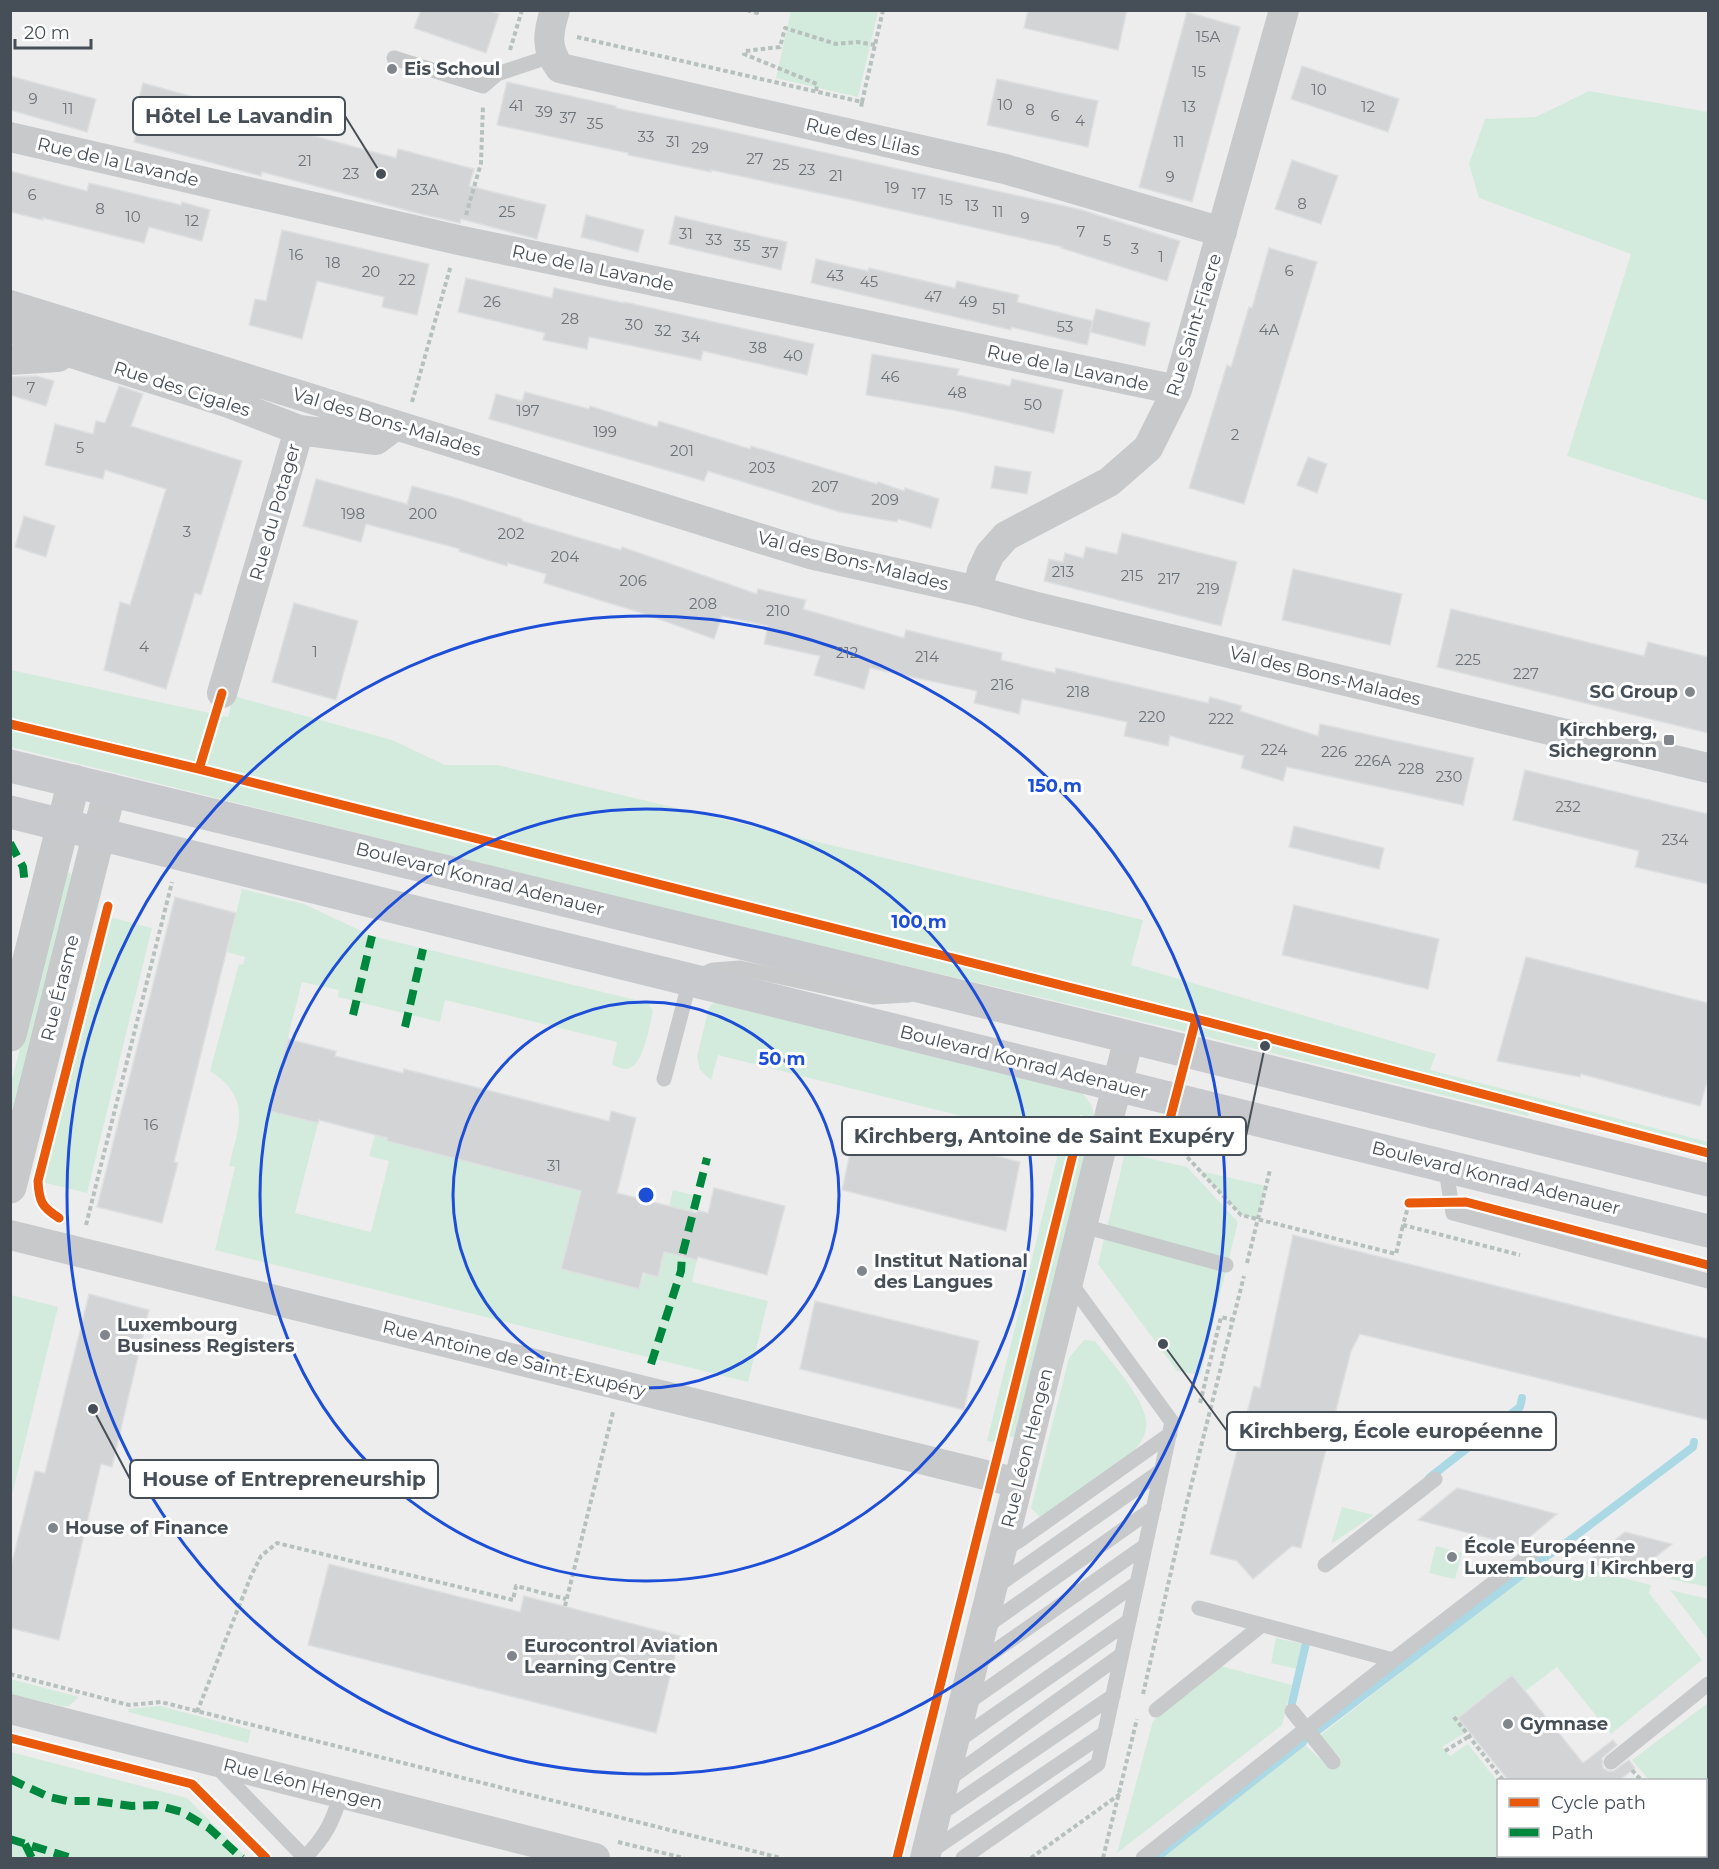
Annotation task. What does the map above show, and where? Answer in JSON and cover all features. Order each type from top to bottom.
[{"type":"main road","name":"Boulevard Konrad Adenauer","points":[[10,766],[950,993],[1708,1180]]},
{"type":"main road","name":"Boulevard Konrad Adenauer","points":[[10,812],[1708,1230]]},
{"type":"street","name":"Rue Saint-Fiacre","points":[[978,591],[982,571],[990,554],[1006,536],[1109,482],[1148,448],[1177,390],[1284,10]]},
{"type":"street","name":"Rue des Lilas","points":[[552,33],[560,68],[1005,169],[1222,232]]},
{"type":"street","name":"Rue de la Lavande","points":[[10,137],[458,240],[1177,390]]},
{"type":"street","name":"Val des Bons-Malades","points":[[10,305],[403,418],[810,554],[978,591],[1708,768]]},
{"type":"street","name":"Rue des Cigales","points":[[10,327],[65,351],[229,403],[299,430]]},
{"type":"street","points":[[10,360],[58,357],[65,351]]},
{"type":"street","name":"Rue du Potager","points":[[222,693],[299,430],[376,440],[403,418]]},
{"type":"street","name":"Rue Érasme","points":[[10,1035],[74,781]]},
{"type":"street","name":"Rue Érasme","points":[[10,1187],[110,790]]},
{"type":"street","name":"Rue Léon Hengen","points":[[925,1857],[1129,1037]]},
{"type":"street","name":"Rue Antoine de Saint-Exupéry","points":[[10,1235],[1018,1483]]},
{"type":"street","name":"Rue Léon Hengen","points":[[10,1708],[596,1858]]},
{"type":"lane","points":[[394,58],[483,86],[552,33]]},
{"type":"lane","name":"Boulevard Konrad Adenauer","points":[[690,980],[713,970],[740,968],[873,997],[950,993]]},
{"type":"lane","points":[[664,1079],[690,980]]},
{"type":"lane","points":[[1445,1165],[1453,1213],[1708,1281]]},
{"type":"lane","points":[[1083,1226],[1226,1265]]},
{"type":"lane","points":[[963,1858],[1098,1764],[1170,1434],[1172,1422],[1068,1281]]},
{"type":"lane","points":[[1002,1551],[1170,1434]]},
{"type":"lane","points":[[992,1590],[1161,1471]]},
{"type":"lane","points":[[1325,1565],[1435,1479]]},
{"type":"lane","points":[[982,1628],[1154,1508]]},
{"type":"lane","points":[[972,1667],[1145,1546]]},
{"type":"lane","points":[[1143,1858],[1532,1553]]},
{"type":"lane","points":[[963,1705],[1137,1583]]},
{"type":"lane","points":[[1199,1608],[1394,1660]]},
{"type":"lane","points":[[953,1744],[1129,1621]]},
{"type":"lane","points":[[1156,1710],[1262,1625]]},
{"type":"lane","points":[[944,1783],[1121,1655]]},
{"type":"lane","points":[[1611,1762],[1708,1684]]},
{"type":"lane","points":[[935,1818],[1113,1696]]},
{"type":"lane","points":[[1292,1711],[1333,1762]]},
{"type":"lane","points":[[925,1857],[1105,1733]]},
{"type":"lane","points":[[211,1760],[305,1858],[328,1831],[340,1793]]},
{"type":"path","points":[[497,74],[508,57],[522,10]]},
{"type":"path","points":[[747,10],[757,13],[757,10]]},
{"type":"path","points":[[855,135],[883,10]]},
{"type":"path","points":[[517,25],[862,102]]},
{"type":"path","points":[[816,91],[817,84],[744,54],[746,51],[780,47],[785,28],[836,44],[857,42],[875,45]]},
{"type":"path","points":[[403,418],[481,163],[483,86]]},
{"type":"path","points":[[86,1225],[174,872]]},
{"type":"path","points":[[1177,1146],[1241,1215],[1396,1254],[1403,1225]]},
{"type":"path","points":[[1247,1264],[1270,1170]]},
{"type":"path","points":[[1409,1203],[1450,1202]]},
{"type":"path","points":[[1141,1701],[1187,1503],[1244,1275]]},
{"type":"path","points":[[1200,1402],[1221,1317],[1233,1320]]},
{"type":"path","points":[[565,1606],[620,1385]]},
{"type":"path","points":[[197,1712],[256,1566],[261,1556],[277,1543],[513,1600],[516,1586],[566,1599]]},
{"type":"path","points":[[10,1674],[129,1705],[161,1702],[781,1858]]},
{"type":"path","points":[[1103,1858],[1138,1712]]},
{"type":"path","points":[[1454,1718],[1502,1779]]},
{"type":"path","points":[[1445,1750],[1470,1736]]},
{"type":"path","points":[[1031,1858],[1120,1794]]},
{"type":"green space","points":[[791,11],[878,11],[858,97],[776,78]]},
{"type":"green space","points":[[1589,91],[1708,112],[1708,501],[1567,456],[1631,254],[1479,198],[1469,164],[1485,119],[1536,117]]},
{"type":"green space","points":[[11,670],[228,717],[233,696],[392,740],[445,765],[497,765],[1143,920],[1131,965],[1436,1054],[1430,1070],[1708,1142],[1708,1153],[1530,1108],[1528,1116],[1179,1030],[718,922],[11,747]]},
{"type":"green space","points":[[69,872],[73,876],[11,1134],[11,1084],[63,876]]},
{"type":"green space","points":[[242,889],[304,904],[372,936],[648,1003],[653,1011],[645,1045],[637,1062],[626,1069],[612,1065],[617,1042],[445,1000],[440,1022],[338,997],[339,990],[302,982],[269,1111],[318,1123],[295,1213],[371,1232],[389,1161],[369,1156],[375,1135],[388,1138],[387,1141],[581,1191],[561,1269],[639,1289],[673,1190],[697,1196],[682,1256],[697,1260],[692,1282],[768,1301],[748,1382],[215,1250],[235,1167],[229,1166],[239,1113],[232,1091],[210,1071],[239,964],[243,965],[245,957],[227,952]]},
{"type":"green space","points":[[105,916],[152,928],[87,1193],[38,1181]]},
{"type":"green space","points":[[718,999],[1082,1093],[1091,1104],[1095,1118],[1017,1438],[1003,1435],[1000,1444],[987,1441],[1061,1141],[718,1055],[711,1080],[700,1070],[697,1057],[709,1007]]},
{"type":"green space","points":[[1125,1153],[1187,1167],[1238,1222],[1200,1375],[1177,1371],[1098,1264]]},
{"type":"green space","points":[[1200,1171],[1266,1186],[1258,1219],[1241,1215]]},
{"type":"green space","points":[[10,1295],[58,1307],[11,1499]]},
{"type":"green space","points":[[1084,1340],[1095,1341],[1128,1383],[1142,1408],[1146,1419],[1146,1429],[1139,1445],[1132,1453],[1042,1519],[1031,1508],[1069,1358]]},
{"type":"green space","points":[[1342,1507],[1374,1515],[1331,1544]]},
{"type":"green space","points":[[1436,1546],[1462,1553],[1455,1579],[1429,1573]]},
{"type":"green space","points":[[1708,1554],[1708,1587],[1670,1579]]},
{"type":"green space","points":[[1547,1559],[1651,1585],[1649,1593],[1702,1660],[1611,1734],[1557,1667],[1525,1691],[1512,1675],[1458,1718],[1468,1731],[1442,1747],[1450,1756],[1468,1744],[1497,1781],[1497,1857],[1559,1858],[1155,1858],[1305,1745],[1328,1766],[1340,1757],[1318,1737]]},
{"type":"green space","points":[[1670,1590],[1708,1599],[1708,1640]]},
{"type":"green space","points":[[1276,1638],[1303,1644],[1297,1669],[1271,1663]]},
{"type":"green space","points":[[1221,1666],[1292,1685],[1282,1725],[1117,1853],[1153,1721]]},
{"type":"green space","points":[[10,1679],[79,1697],[69,1706],[62,1706],[11,1694]]},
{"type":"green space","points":[[1708,1703],[1707,1785],[1707,1779],[1648,1779],[1632,1760]]},
{"type":"green space","points":[[160,1706],[251,1730],[248,1743],[128,1712],[129,1709]]},
{"type":"green space","points":[[11,1752],[187,1798],[247,1858],[11,1858]]},
{"type":"green space","points":[[1570,1857],[1616,1857],[1614,1858],[1568,1858]]},
{"type":"building","points":[[421,10],[488,10],[499,14],[486,53],[414,28]]},
{"type":"building","points":[[1028,10],[1127,10],[1118,50],[1024,28]]},
{"type":"building","points":[[1187,12],[1240,27],[1192,202],[1139,187]]},
{"type":"building","points":[[1302,66],[1399,99],[1388,132],[1291,99]]},
{"type":"building","points":[[10,76],[96,99],[87,132],[10,110]]},
{"type":"building","points":[[997,79],[1098,101],[1088,147],[987,125]]},
{"type":"building","points":[[507,82],[1082,210],[1180,241],[1167,281],[1062,247],[497,125]]},
{"type":"building","points":[[143,83],[194,97],[192,108],[287,135],[288,129],[396,158],[398,149],[474,169],[469,186],[546,205],[537,239],[461,219],[460,223],[421,214],[262,172],[261,176],[134,142],[142,111],[136,109]]},
{"type":"building","points":[[1292,160],[1338,176],[1321,224],[1275,209]]},
{"type":"building","points":[[10,171],[87,191],[89,183],[210,210],[202,241],[149,227],[144,243],[10,212]]},
{"type":"building","points":[[586,215],[644,230],[638,252],[581,237]]},
{"type":"building","points":[[675,216],[787,242],[781,270],[669,244]]},
{"type":"building","points":[[282,230],[429,264],[417,315],[382,307],[384,297],[317,281],[302,339],[249,325],[255,299],[266,301]]},
{"type":"building","points":[[1269,248],[1317,262],[1244,504],[1189,488],[1227,365],[1231,367],[1249,307],[1252,308]]},
{"type":"building","points":[[816,259],[868,271],[869,268],[955,288],[957,281],[1019,295],[1017,302],[1093,321],[1087,345],[1011,327],[1011,330],[811,283]]},
{"type":"building","points":[[466,278],[552,298],[554,288],[814,344],[807,375],[703,351],[701,360],[589,337],[587,349],[543,340],[545,333],[458,312]]},
{"type":"building","points":[[1096,309],[1150,323],[1145,346],[1090,332]]},
{"type":"building","points":[[872,354],[959,369],[957,375],[1010,386],[1012,379],[1063,390],[1054,433],[958,411],[866,395]]},
{"type":"building","points":[[36,376],[54,381],[46,406],[10,395],[10,377]]},
{"type":"building","points":[[119,386],[143,394],[131,426],[242,461],[201,595],[195,593],[166,689],[104,670],[120,602],[130,605],[166,489],[105,470],[103,479],[45,465],[55,424],[93,434],[96,421],[105,423]]},
{"type":"building","points":[[525,392],[589,409],[590,406],[657,427],[659,421],[750,449],[751,446],[877,484],[878,482],[904,491],[905,488],[939,499],[931,528],[898,519],[897,522],[840,512],[708,471],[704,481],[489,419],[496,394],[522,401]]},
{"type":"building","points":[[1308,457],[1327,464],[1317,493],[1297,485]]},
{"type":"building","points":[[995,466],[1031,472],[1027,494],[991,488]]},
{"type":"building","points":[[316,479],[407,504],[412,486],[621,550],[622,547],[757,594],[758,589],[806,600],[803,609],[904,638],[906,630],[1002,653],[1001,660],[1055,673],[1056,668],[1208,703],[1210,697],[1242,706],[1240,711],[1318,736],[1320,724],[1474,758],[1463,805],[1287,767],[1283,781],[1241,768],[1244,756],[1170,736],[1168,746],[1124,736],[1127,722],[1022,699],[1019,714],[974,703],[977,691],[870,668],[864,689],[814,675],[820,656],[764,644],[768,626],[722,616],[714,639],[645,614],[544,583],[546,574],[508,563],[507,566],[459,551],[460,549],[366,524],[361,542],[303,526]]},
{"type":"building","points":[[24,516],[55,526],[46,557],[15,547]]},
{"type":"building","points":[[1122,533],[1237,562],[1221,626],[1044,581],[1049,559],[1063,562],[1065,553],[1083,558],[1086,547],[1117,554]]},
{"type":"building","points":[[1293,569],[1402,594],[1390,645],[1282,620]]},
{"type":"building","points":[[294,603],[358,621],[336,700],[272,682]]},
{"type":"building","points":[[1451,609],[1644,656],[1648,642],[1708,657],[1708,733],[1437,667]]},
{"type":"building","points":[[1525,770],[1708,814],[1708,884],[1635,867],[1639,851],[1513,820]]},
{"type":"building","points":[[1294,826],[1384,848],[1379,869],[1289,847]]},
{"type":"building","points":[[175,897],[236,913],[174,1162],[178,1163],[162,1223],[97,1207]]},
{"type":"building","points":[[1294,905],[1439,939],[1428,989],[1282,955]]},
{"type":"building","points":[[1526,957],[1708,1003],[1708,1079],[1700,1106],[1581,1074],[1580,1077],[1497,1061]]},
{"type":"building","points":[[288,1039],[336,1051],[335,1056],[403,1073],[404,1069],[609,1121],[611,1111],[636,1118],[617,1193],[697,1213],[697,1210],[708,1213],[714,1188],[785,1206],[767,1275],[698,1257],[697,1260],[664,1252],[658,1277],[643,1273],[639,1289],[561,1269],[581,1191],[387,1141],[387,1138],[319,1120],[318,1123],[269,1111]]},
{"type":"building","points":[[857,1121],[1020,1162],[1006,1231],[842,1190]]},
{"type":"building","points":[[1293,1235],[1708,1339],[1708,1420],[1360,1334],[1351,1351],[1301,1548],[1292,1546],[1253,1579],[1237,1561],[1210,1554],[1254,1386],[1260,1388]]},
{"type":"building","points":[[89,1294],[149,1310],[112,1467],[101,1464],[59,1640],[10,1628],[10,1570],[35,1471],[45,1473]]},
{"type":"building","points":[[815,1301],[979,1341],[964,1410],[800,1369]]},
{"type":"building","points":[[1457,1488],[1557,1514],[1519,1546],[1418,1520]]},
{"type":"building","points":[[1625,1532],[1672,1544],[1633,1575],[1587,1563]]},
{"type":"building","name":"Eurocontrol Aviation Learning Centre","points":[[329,1564],[520,1612],[524,1596],[680,1636],[656,1733],[308,1645]]},
{"type":"building","name":"Gymnase","points":[[1512,1675],[1583,1763],[1613,1740],[1617,1745],[1602,1758],[1603,1768],[1613,1771],[1629,1760],[1635,1768],[1620,1779],[1507,1779],[1458,1718]]},
{"type":"waterway","points":[[1429,1478],[1520,1407],[1522,1398]]},
{"type":"waterway","points":[[1317,1731],[1693,1447],[1694,1442]]},
{"type":"waterway","points":[[1292,1703],[1308,1635]]},
{"type":"waterway","points":[[1156,1858],[1303,1742]]},
{"type":"marked path","points":[[10,843],[23,867],[25,885]]},
{"type":"marked path","points":[[353,1015],[372,936]]},
{"type":"marked path","points":[[405,1027],[423,949]]},
{"type":"marked path","points":[[651,1364],[681,1271],[682,1256],[707,1158]]},
{"type":"marked path","points":[[10,1779],[49,1797],[67,1801],[95,1801],[132,1806],[156,1805],[182,1812],[209,1828],[242,1858]]},
{"type":"marked path","points":[[10,1839],[71,1858]]},
{"type":"marked path","points":[[25,1844],[32,1858]]},
{"type":"cycle path","points":[[199,769],[222,693]]},
{"type":"cycle path","points":[[10,724],[199,769],[1196,1019],[1708,1153]]},
{"type":"cycle path","points":[[59,1218],[42,1203],[38,1181],[108,906]]},
{"type":"cycle path","points":[[1164,1142],[1196,1019]]},
{"type":"cycle path","points":[[897,1858],[1081,1122]]},
{"type":"cycle path","points":[[1409,1203],[1466,1202],[1708,1265]]},
{"type":"cycle path","points":[[10,1738],[192,1784],[266,1858]]},
{"type":"place","name":"Eis Schoul","points":[[392,69]]},
{"type":"place","name":"Hôtel Le Lavandin","points":[[381,174]]},
{"type":"place","name":"SG Group","points":[[1690,692]]},
{"type":"place","name":"Kirchberg, Sichegronn","points":[[1669,740]]},
{"type":"place","name":"Kirchberg, Antoine de Saint Exupéry","points":[[1265,1046]]},
{"type":"place","name":"Institut National des Langues","points":[[862,1271]]},
{"type":"place","name":"Luxembourg Business Registers","points":[[105,1335]]},
{"type":"place","name":"Kirchberg, École européenne","points":[[1163,1344]]},
{"type":"place","name":"House of Entrepreneurship","points":[[93,1409]]},
{"type":"place","name":"House of Finance","points":[[53,1528]]},
{"type":"place","name":"École Européenne Luxembourg I Kirchberg","points":[[1452,1557]]},
{"type":"place","name":"Eurocontrol Aviation Learning Centre","points":[[512,1656]]},
{"type":"place","name":"Gymnase","points":[[1508,1724]]}]
